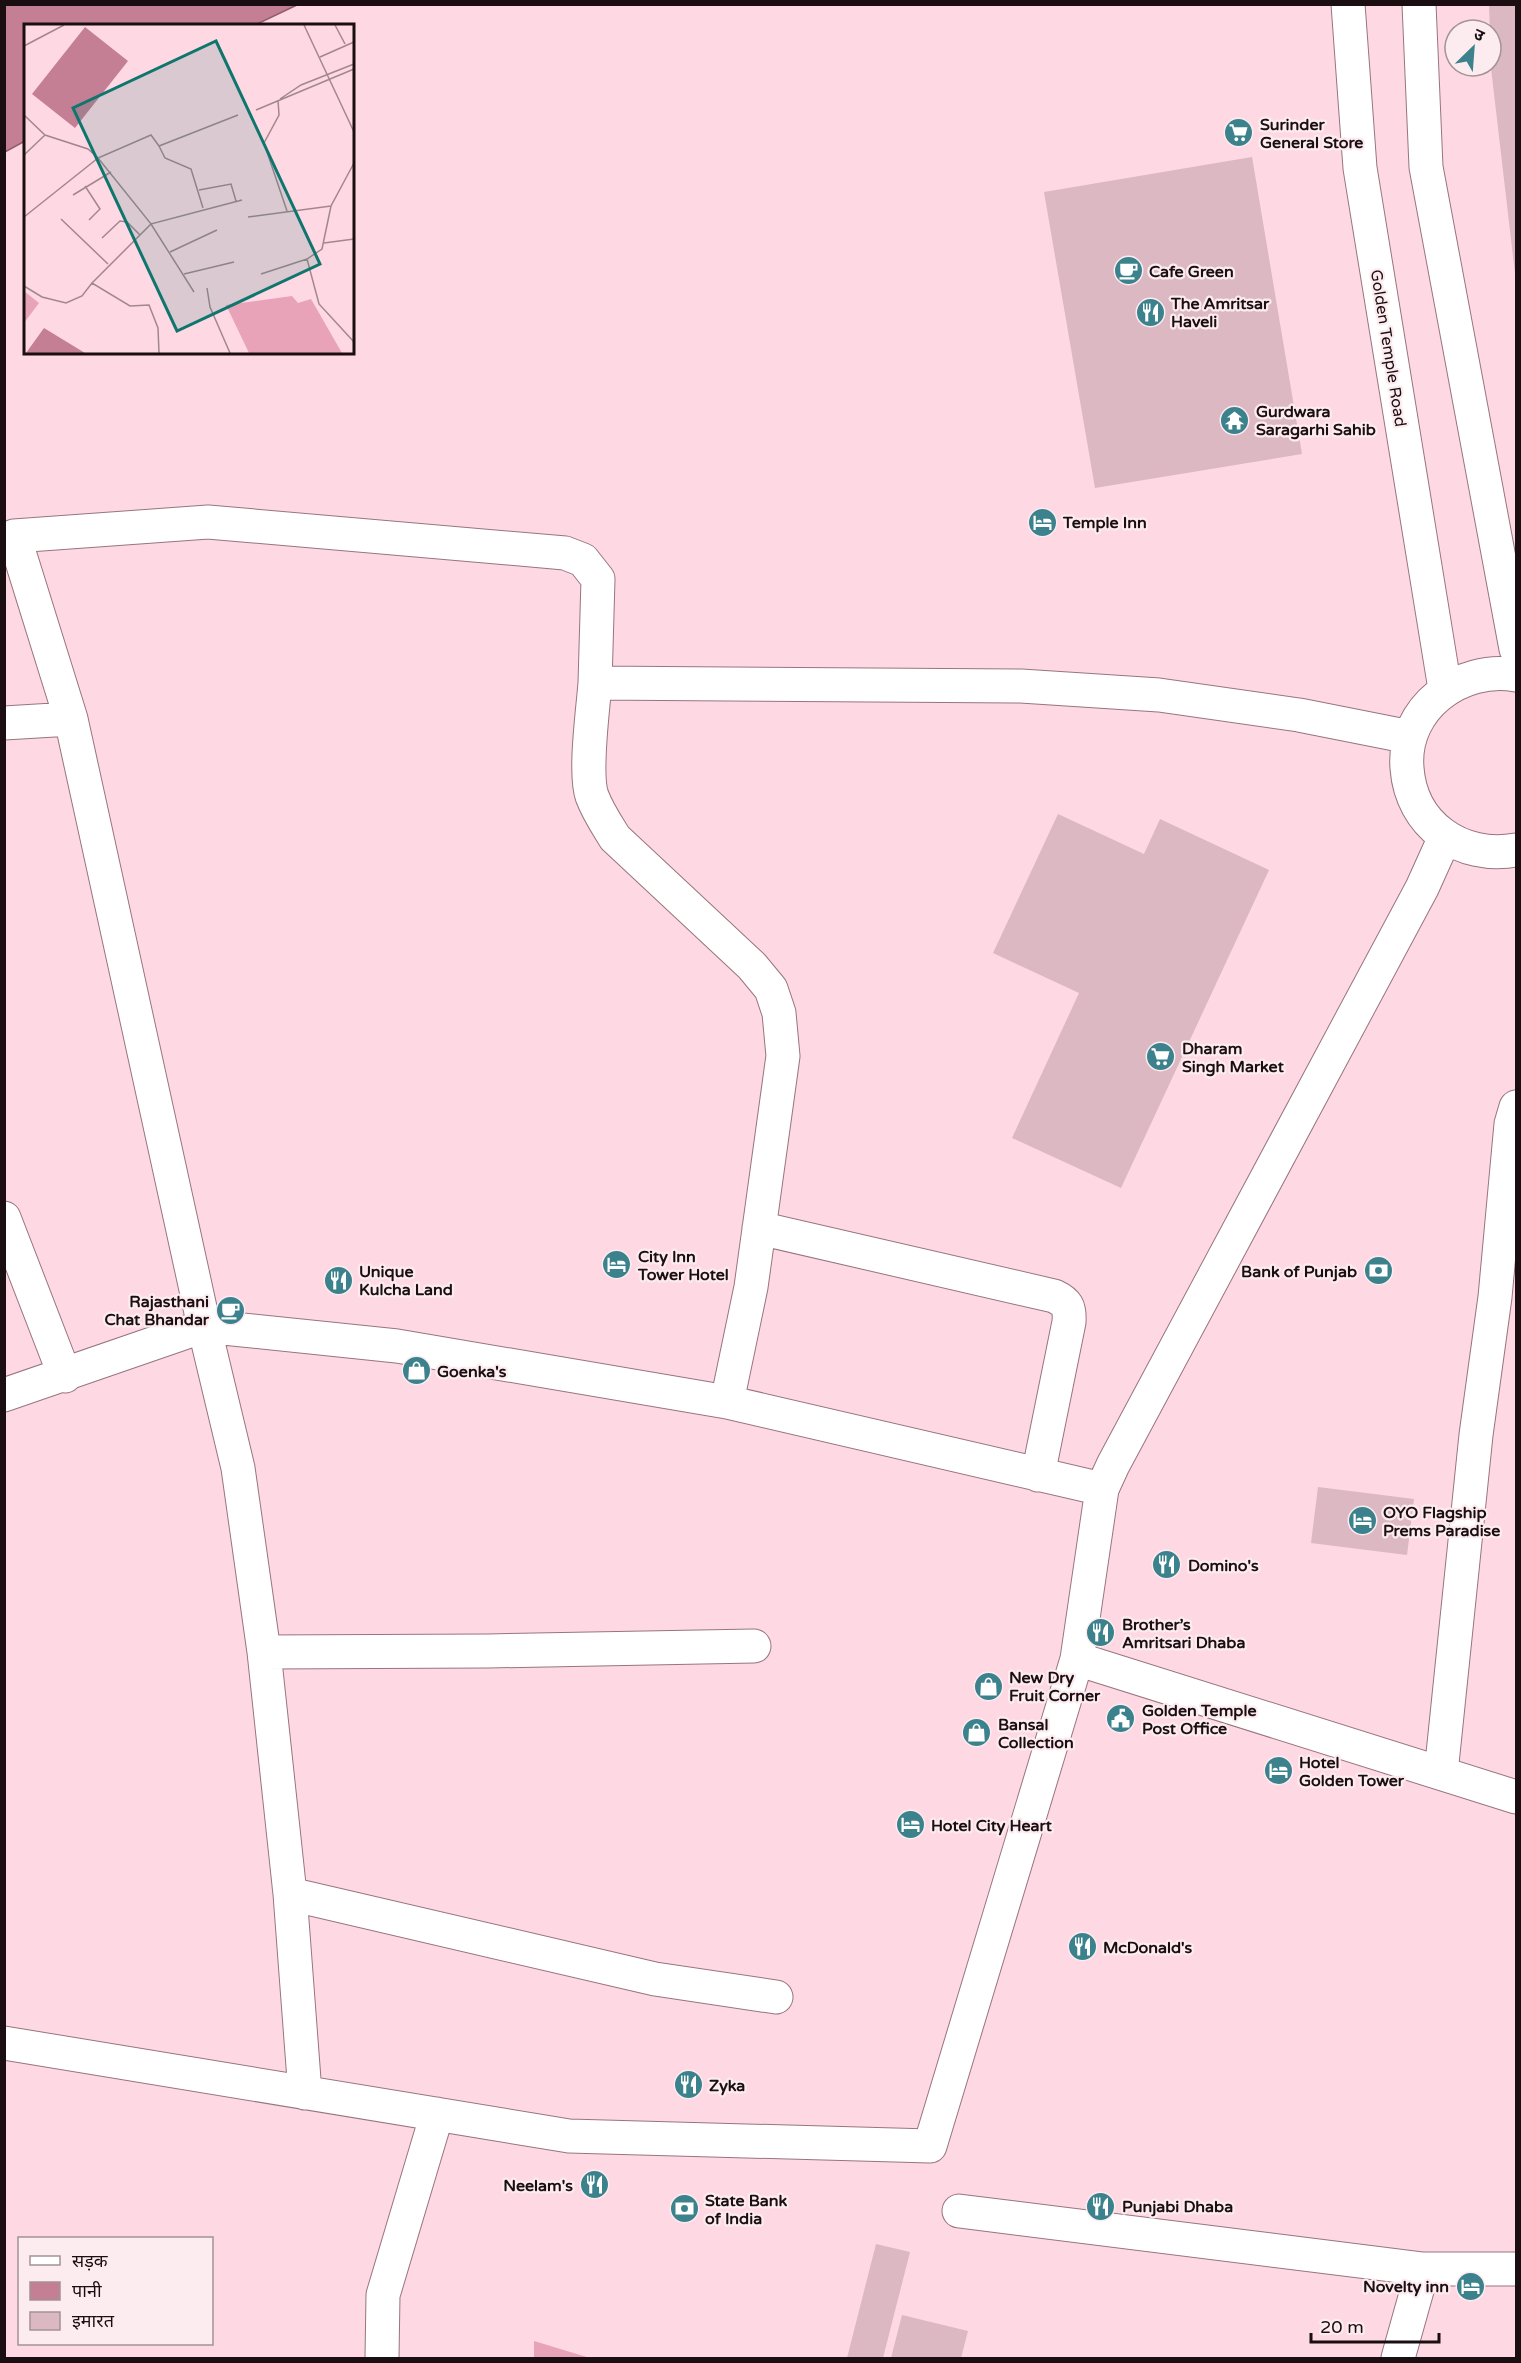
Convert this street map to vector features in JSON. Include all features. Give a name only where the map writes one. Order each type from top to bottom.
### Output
[{"type":"street","name":"Golden Temple Road","points":[[1348,4],[1360,168],[1445,689]]},
{"type":"street","points":[[1419,4],[1426,168],[1516,649]]},
{"type":"street","points":[[305,2093],[290,1894],[264,1652],[238,1468],[204,1326],[70,719],[8,529],[208,522],[565,553],[583,560],[593,570],[598,579],[591,794],[615,838],[752,966],[771,989],[779,1013],[783,1056],[751,1287],[727,1402]]},
{"type":"street","points":[[1516,675],[1482,674],[1462,680],[1445,689],[1424,711],[1410,737],[1407,766],[1412,794],[1425,818],[1445,837],[1470,849],[1499,854],[1516,850]]},
{"type":"street","points":[[595,683],[1021,686],[1159,695],[1299,715],[1410,737]]},
{"type":"street","points":[[4,723],[70,719]]},
{"type":"street","points":[[4,2043],[569,2136],[930,2146],[1077,1659],[1102,1489],[1422,888],[1445,837]]},
{"type":"street","points":[[1441,1773],[1476,1435],[1495,1297],[1511,1124],[1516,1107]]},
{"type":"street","points":[[4,1218],[65,1376]]},
{"type":"street","points":[[759,1228],[1042,1293],[1065,1301],[1070,1309],[1070,1322],[1038,1475]]},
{"type":"street","points":[[4,1395],[65,1376],[204,1326],[397,1346],[727,1402],[1102,1489]]},
{"type":"street","points":[[264,1652],[754,1646]]},
{"type":"street","points":[[1077,1659],[1516,1797]]},
{"type":"street","points":[[290,1894],[655,1978],[776,1997]]},
{"type":"street","points":[[382,2358],[383,2295],[437,2114]]},
{"type":"street","points":[[959,2211],[1423,2269],[1516,2270]]},
{"type":"street","points":[[1398,2358],[1423,2269]]},
{"type":"shaded area","points":[[534,2341],[590,2358],[534,2358]]},
{"type":"water","points":[[5,4],[297,4],[257,24],[24,24],[24,142],[5,152]]},
{"type":"building","points":[[1489,4],[1516,4],[1516,282],[1492,78],[1503,78],[1503,18],[1489,18]]},
{"type":"building","points":[[1252,157],[1302,454],[1095,488],[1044,192]]},
{"type":"building","points":[[1058,814],[1144,854],[1160,819],[1269,870],[1121,1188],[1012,1138],[1079,993],[993,953]]},
{"type":"building","name":"OYO Flagship Prems Paradise","points":[[1318,1487],[1414,1499],[1407,1555],[1311,1543]]},
{"type":"building","points":[[876,2244],[910,2252],[883,2358],[847,2358]]},
{"type":"building","points":[[902,2315],[968,2331],[961,2358],[891,2358]]},
{"type":"place","name":"Surinder General Store","points":[[1239,133]]},
{"type":"place","name":"Cafe Green","points":[[1128,271]]},
{"type":"place","name":"The Amritsar Haveli","points":[[1150,312]]},
{"type":"place","name":"Gurdwara Saragarhi Sahib","points":[[1235,420]]},
{"type":"place","name":"Temple Inn","points":[[1042,522]]},
{"type":"place","name":"Dharam Singh Market","points":[[1161,1057]]},
{"type":"place","name":"City Inn Tower Hotel","points":[[617,1265]]},
{"type":"place","name":"Bank of Punjab","points":[[1378,1271]]},
{"type":"place","name":"Unique Kulcha Land","points":[[338,1280]]},
{"type":"place","name":"Rajasthani Chat Bhandar","points":[[230,1310]]},
{"type":"place","name":"Goenka's","points":[[416,1371]]},
{"type":"place","name":"OYO Flagship Prems Paradise","points":[[1362,1521]]},
{"type":"place","name":"Domino's","points":[[1167,1565]]},
{"type":"place","name":"Brother’s Amritsari Dhaba","points":[[1101,1633]]},
{"type":"place","name":"New Dry Fruit Corner","points":[[988,1686]]},
{"type":"place","name":"Golden Temple Post Office","points":[[1121,1719]]},
{"type":"place","name":"Bansal Collection","points":[[977,1733]]},
{"type":"place","name":"Hotel Golden Tower","points":[[1278,1771]]},
{"type":"place","name":"Hotel City Heart","points":[[910,1825]]},
{"type":"place","name":"McDonald's","points":[[1082,1947]]},
{"type":"place","name":"Zyka","points":[[688,2085]]},
{"type":"place","name":"Neelam's","points":[[594,2185]]},
{"type":"place","name":"Punjabi Dhaba","points":[[1101,2206]]},
{"type":"place","name":"State Bank of India","points":[[684,2209]]},
{"type":"place","name":"Novelty inn","points":[[1470,2286]]}]
